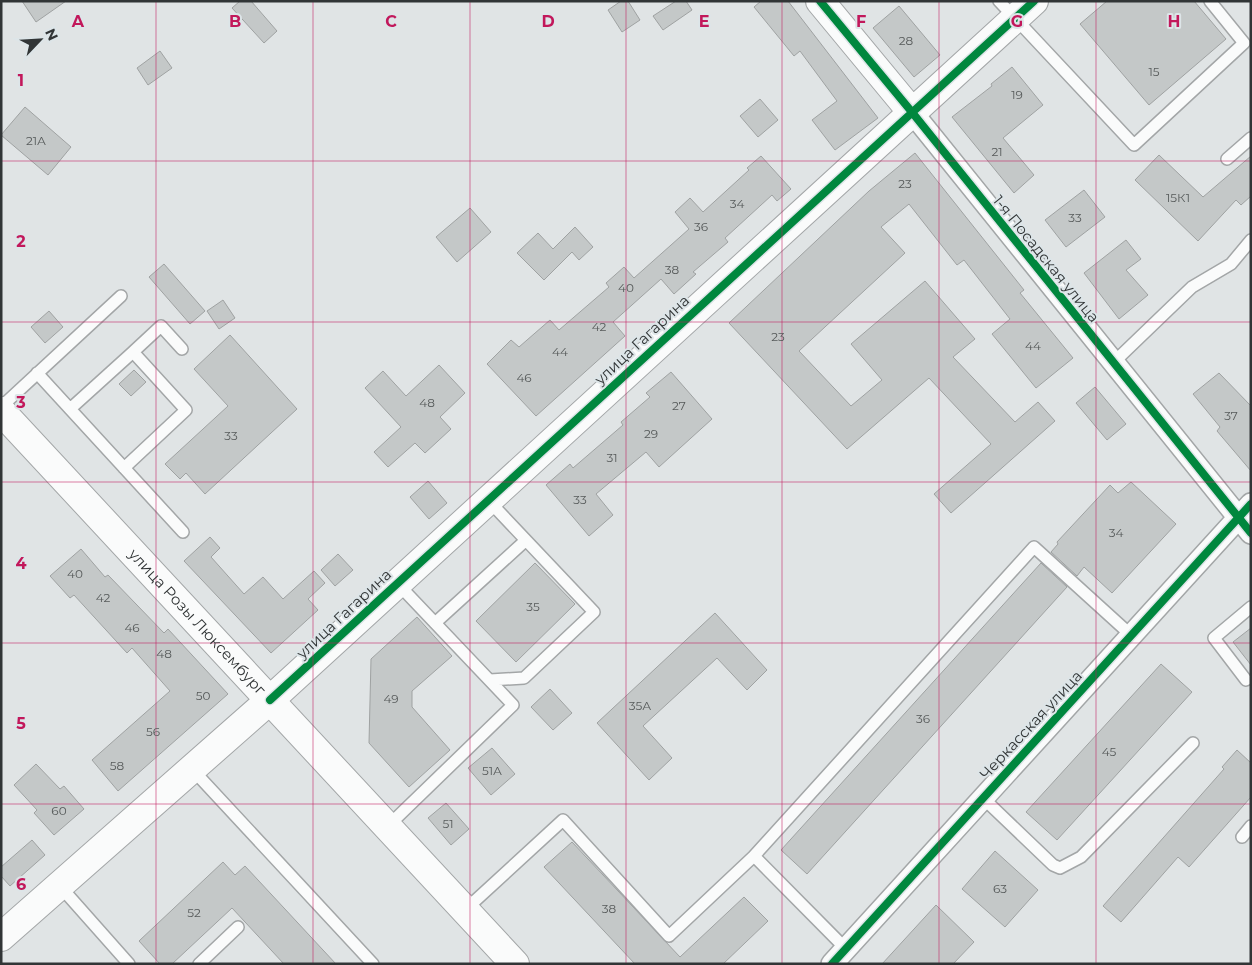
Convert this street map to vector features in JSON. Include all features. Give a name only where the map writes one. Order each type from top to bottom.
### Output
[{"type":"street","name":"1-я Посадская улица","points":[[820,1],[911,111],[1112,364],[1247,518]]},
{"type":"street","name":"улица Гагарина","points":[[1,938],[270,700],[911,111],[1007,10],[1034,1]]},
{"type":"street","name":"улица Розы Люксембург","points":[[1,411],[515,964]]},
{"type":"street","name":"Черкасская улица","points":[[838,956],[1132,636],[1247,518]]},
{"type":"lane","points":[[1007,10],[1134,145],[1244,43],[1210,1]]},
{"type":"lane","points":[[1227,159],[1251,138]]},
{"type":"lane","points":[[1112,364],[1192,287],[1224,269],[1238,257],[1250,242]]},
{"type":"lane","points":[[1,407],[121,296]]},
{"type":"lane","points":[[70,409],[161,326],[182,349]]},
{"type":"lane","points":[[124,468],[186,410],[133,352]]},
{"type":"lane","points":[[37,373],[183,532]]},
{"type":"lane","points":[[488,500],[594,612],[524,678],[490,680]]},
{"type":"lane","points":[[435,622],[525,541]]},
{"type":"lane","points":[[465,910],[563,820],[669,936],[754,856],[1034,547],[1132,636]]},
{"type":"lane","points":[[387,827],[513,704],[397,583]]},
{"type":"lane","points":[[1246,680],[1214,638],[1251,607]]},
{"type":"lane","points":[[983,798],[1053,865],[1060,868],[1081,857],[1193,743]]},
{"type":"lane","points":[[192,769],[373,964]]},
{"type":"lane","points":[[1242,837],[1251,826]]},
{"type":"lane","points":[[754,856],[838,956]]},
{"type":"lane","points":[[59,885],[129,964]]},
{"type":"lane","points":[[199,964],[238,927]]},
{"type":"building","points":[[22,1],[66,1],[36,22]]},
{"type":"building","points":[[240,1],[251,1],[277,31],[264,43],[232,8]]},
{"type":"building","points":[[621,1],[628,1],[640,20],[622,32],[608,10]]},
{"type":"building","points":[[676,1],[686,1],[692,10],[663,30],[653,16]]},
{"type":"building","points":[[761,1],[788,1],[878,118],[835,150],[812,120],[837,101],[800,51],[794,56],[754,7]]},
{"type":"building","points":[[1107,1],[1194,1],[1226,39],[1149,105],[1080,24]]},
{"type":"building","points":[[899,6],[940,55],[914,77],[873,28]]},
{"type":"building","points":[[160,51],[172,68],[148,85],[137,68]]},
{"type":"building","points":[[1012,67],[1043,105],[1003,138],[1034,175],[1014,193],[952,117],[992,86],[991,84]]},
{"type":"building","points":[[760,99],[778,120],[758,137],[740,116]]},
{"type":"building","points":[[25,107],[71,147],[48,175],[1,135]]},
{"type":"building","points":[[915,153],[1024,290],[1020,293],[1073,358],[1036,388],[992,334],[1010,319],[964,260],[957,265],[909,204],[881,227],[905,253],[799,351],[851,406],[882,380],[851,344],[925,281],[975,339],[953,357],[1015,422],[1038,402],[1055,421],[951,513],[934,494],[991,444],[929,378],[847,449],[729,323],[869,191]]},
{"type":"building","points":[[1159,155],[1203,197],[1251,156],[1251,196],[1241,205],[1236,200],[1198,241],[1135,180]]},
{"type":"building","points":[[761,156],[791,189],[777,201],[772,195],[725,238],[728,242],[693,272],[696,274],[674,294],[661,279],[613,322],[625,336],[536,416],[487,364],[511,340],[519,347],[550,320],[559,330],[609,287],[606,283],[624,267],[634,278],[689,229],[675,212],[690,198],[703,212],[749,170],[747,168]]},
{"type":"building","points":[[1084,190],[1105,217],[1066,247],[1045,220]]},
{"type":"building","points":[[470,208],[491,232],[457,262],[436,237]]},
{"type":"building","points":[[575,227],[593,247],[579,260],[572,252],[544,280],[517,253],[538,233],[553,249]]},
{"type":"building","points":[[1126,240],[1141,259],[1126,270],[1148,295],[1119,319],[1084,273]]},
{"type":"building","points":[[164,264],[205,311],[190,324],[149,277]]},
{"type":"building","points":[[223,300],[235,318],[219,329],[207,311]]},
{"type":"building","points":[[49,311],[63,327],[45,343],[31,327]]},
{"type":"building","points":[[230,335],[297,409],[205,494],[186,473],[180,479],[165,464],[228,406],[194,369]]},
{"type":"building","points":[[439,365],[465,393],[440,417],[451,429],[425,453],[415,443],[388,467],[374,452],[401,427],[365,388],[383,371],[406,396]]},
{"type":"building","points":[[134,370],[146,382],[131,396],[119,384]]},
{"type":"building","points":[[671,372],[712,419],[659,467],[646,452],[596,494],[613,515],[589,536],[546,485],[570,464],[573,468],[623,425],[621,422],[650,397],[646,393]]},
{"type":"building","points":[[1219,373],[1251,406],[1251,471],[1217,431],[1220,427],[1193,394]]},
{"type":"building","points":[[1095,387],[1126,424],[1107,440],[1076,403]]},
{"type":"building","points":[[428,481],[447,503],[429,519],[410,497]]},
{"type":"building","points":[[1131,482],[1176,524],[1112,593],[1084,567],[1077,576],[1051,552],[1058,544],[1057,542],[1110,485],[1118,493]]},
{"type":"building","points":[[210,537],[220,548],[211,557],[244,594],[263,577],[283,599],[314,571],[325,583],[308,599],[318,610],[271,653],[184,561]]},
{"type":"building","points":[[81,549],[105,577],[108,575],[164,633],[168,629],[228,694],[118,791],[92,760],[170,691],[132,648],[127,653],[74,595],[70,598],[50,576]]},
{"type":"building","points":[[338,554],[353,570],[335,586],[321,570]]},
{"type":"building","points":[[535,563],[575,604],[516,662],[476,621]]},
{"type":"building","points":[[1041,563],[1067,587],[807,874],[781,850]]},
{"type":"building","points":[[715,613],[767,670],[747,690],[717,658],[643,726],[672,758],[649,780],[597,723]]},
{"type":"building","points":[[417,617],[452,656],[412,691],[412,707],[450,750],[409,787],[369,743],[371,659]]},
{"type":"building","points":[[1251,628],[1251,665],[1233,642]]},
{"type":"building","points":[[1161,664],[1192,692],[1057,840],[1026,812]]},
{"type":"building","points":[[550,689],[572,713],[553,730],[531,707]]},
{"type":"building","points":[[492,748],[515,774],[491,795],[468,768]]},
{"type":"building","points":[[1237,750],[1251,763],[1251,797],[1189,867],[1178,857],[1121,922],[1103,906],[1224,769],[1222,767]]},
{"type":"building","points":[[36,764],[60,789],[64,786],[84,809],[54,835],[34,813],[37,810],[14,785]]},
{"type":"building","points":[[446,803],[469,829],[451,845],[428,818]]},
{"type":"building","points":[[32,840],[45,855],[10,886],[1,876],[1,867]]},
{"type":"building","points":[[572,842],[680,957],[744,897],[768,921],[723,964],[635,964],[544,867]]},
{"type":"building","points":[[995,851],[1038,890],[1005,927],[962,889]]},
{"type":"building","points":[[223,862],[235,875],[245,866],[336,964],[284,964],[232,908],[172,964],[160,964],[139,941]]},
{"type":"building","points":[[936,905],[974,942],[953,964],[882,964]]},
{"type":"cycle path","points":[[820,1],[1251,533]]},
{"type":"cycle path","points":[[270,700],[1034,1]]},
{"type":"cycle path","points":[[832,964],[1251,504]]}]
